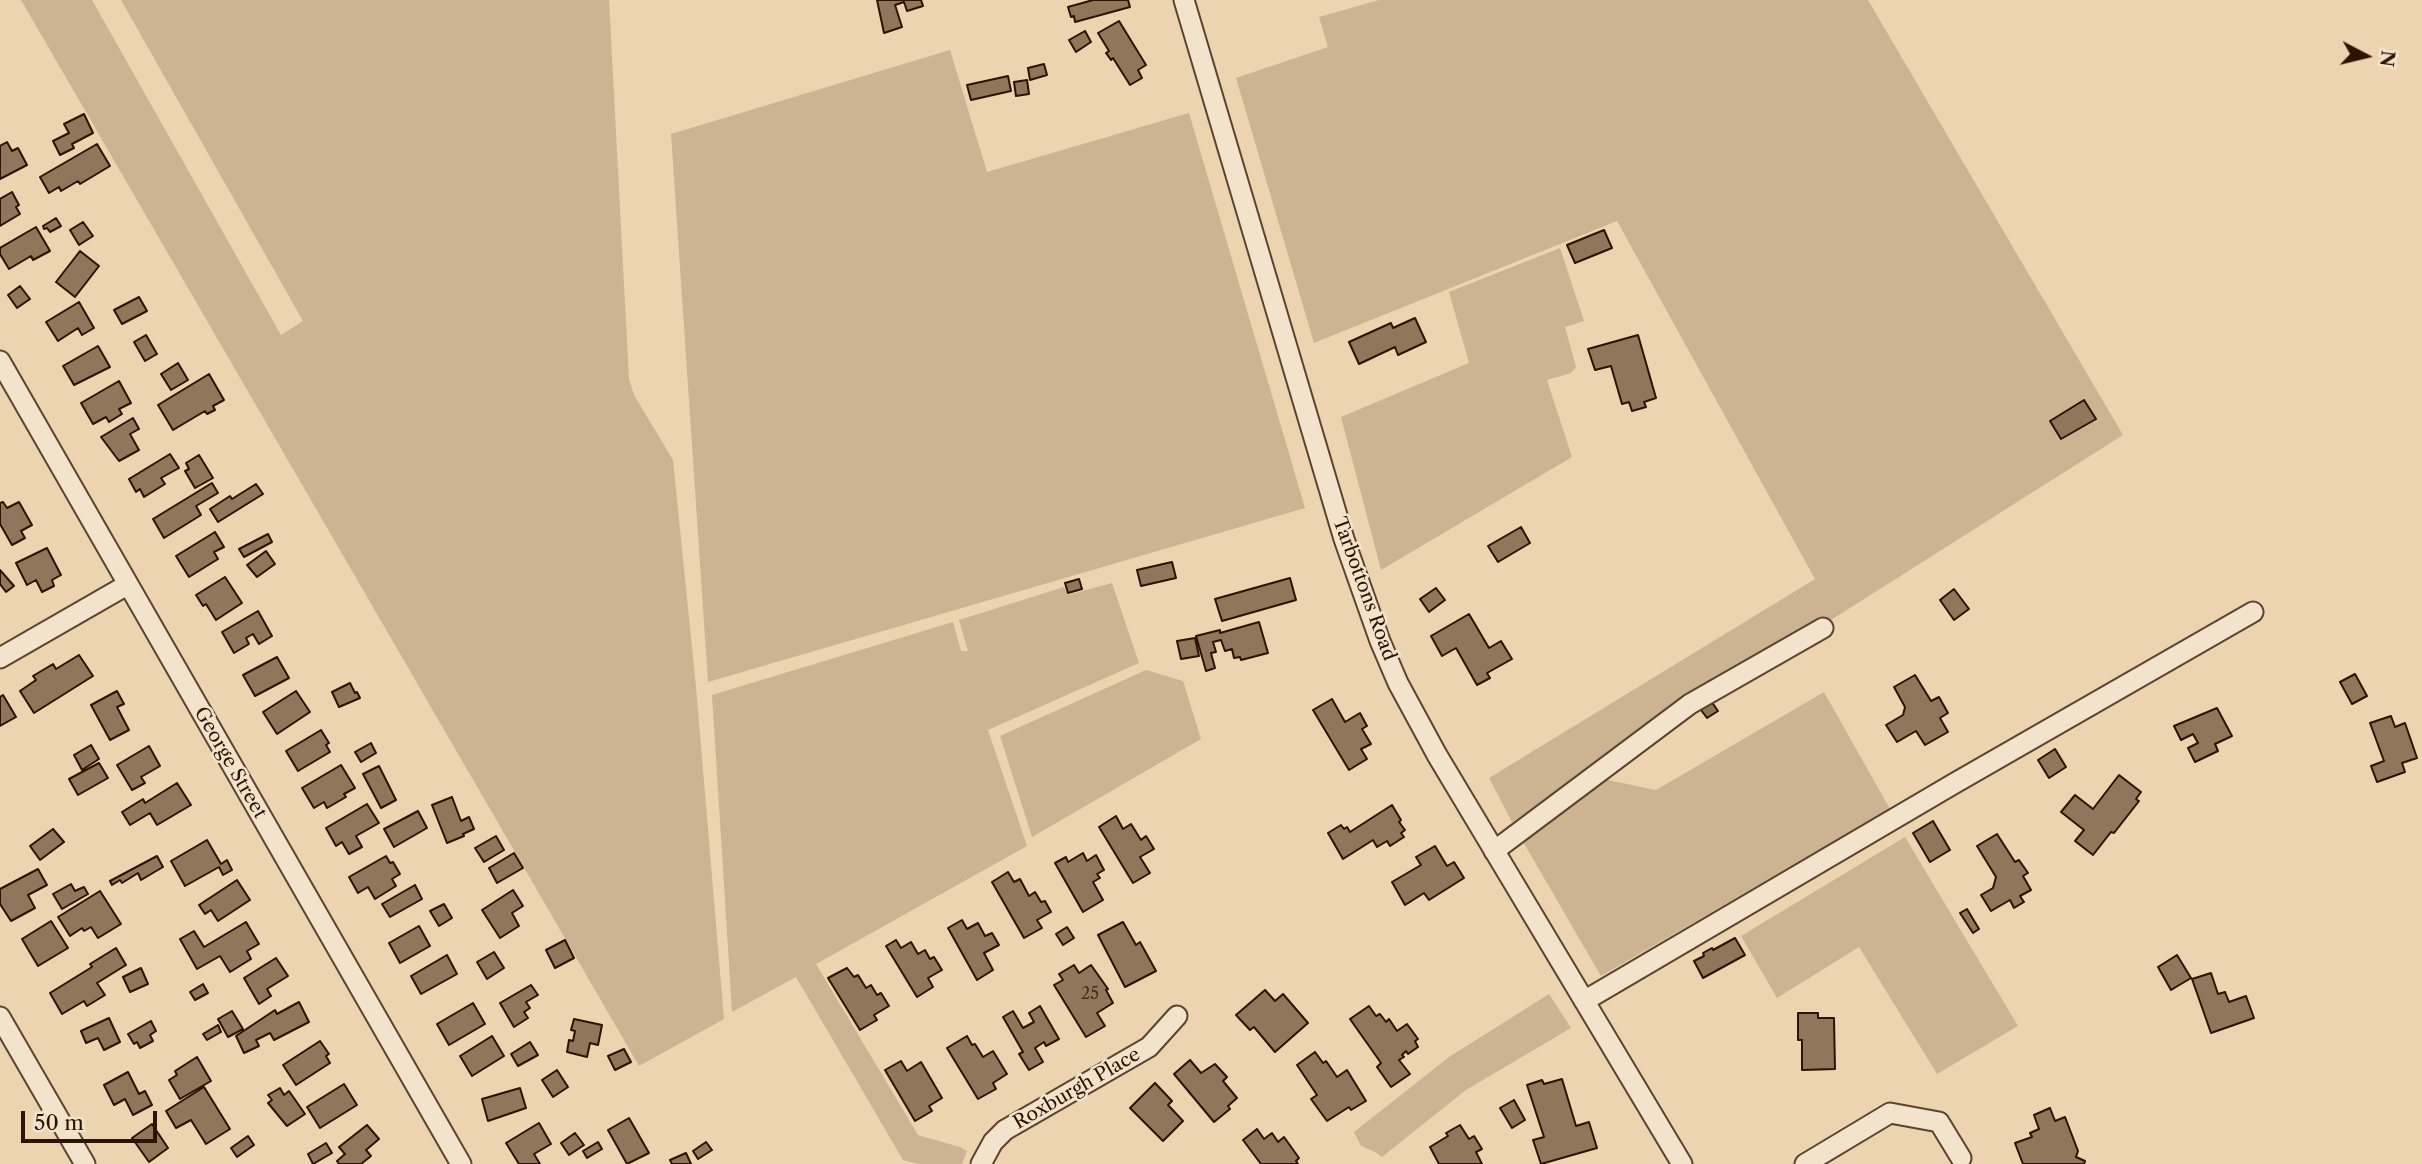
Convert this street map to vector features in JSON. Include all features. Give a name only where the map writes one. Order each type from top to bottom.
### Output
[{"type":"street","name":"Tarbottons Road","points":[[1184,0],[1369,616],[1409,704],[1682,1164]]},
{"type":"street","name":"George Street","points":[[0,361],[461,1164]]},
{"type":"street","points":[[0,658],[127,585]]},
{"type":"street","points":[[1584,1002],[1955,783],[2253,612]]},
{"type":"street","points":[[1494,851],[1690,704],[1823,628]]},
{"type":"street","name":"Roxburgh Place","points":[[981,1164],[993,1142],[1004,1130],[1149,1046],[1177,1016]]},
{"type":"street","points":[[0,1017],[85,1164]]},
{"type":"street","points":[[1805,1164],[1889,1113],[1939,1122],[1961,1158]]},
{"type":"shaded area","points":[[21,0],[92,0],[281,335],[303,321],[121,0],[609,0],[629,379],[634,395],[673,460],[696,687],[724,1019],[639,1066]]},
{"type":"shaded area","points":[[1379,0],[1868,0],[2123,435],[1512,822],[1489,778],[1815,579],[1617,221],[1314,343],[1236,78],[1328,47],[1319,17]]},
{"type":"shaded area","points":[[950,50],[987,172],[1189,113],[1305,508],[708,682],[671,134]]},
{"type":"shaded area","points":[[1560,248],[1584,321],[1565,327],[1576,367],[1571,373],[1547,380],[1572,457],[1381,570],[1341,417],[1469,363],[1449,292]]},
{"type":"shaded area","points":[[1112,583],[1139,663],[988,730],[1027,846],[816,964],[918,1135],[967,1151],[962,1164],[918,1164],[903,1160],[796,977],[732,1012],[712,695],[953,622],[961,651],[968,651],[959,620],[1064,587],[1068,595]]},
{"type":"shaded area","points":[[1146,670],[1183,681],[1201,739],[1032,837],[1000,736]]},
{"type":"shaded area","points":[[1824,692],[1890,809],[1601,976],[1522,840],[1603,779],[1656,790]]},
{"type":"shaded area","points":[[1905,837],[2018,1026],[1937,1074],[1859,947],[1777,998],[1741,936]]},
{"type":"shaded area","points":[[1549,994],[1571,1028],[1466,1090],[1382,1157],[1361,1146],[1354,1132],[1449,1057]]},
{"type":"building","points":[[877,0],[921,0],[923,6],[907,11],[904,2],[895,5],[902,27],[884,33]]},
{"type":"building","points":[[1093,0],[1128,0],[1130,7],[1075,22],[1068,7]]},
{"type":"building","points":[[1119,21],[1146,65],[1138,70],[1142,78],[1130,85],[1113,58],[1111,60],[1106,53],[1109,51],[1098,33]]},
{"type":"building","points":[[1085,31],[1091,42],[1076,52],[1069,40]]},
{"type":"building","points":[[1044,64],[1047,75],[1030,80],[1028,68]]},
{"type":"building","points":[[1008,76],[1011,91],[971,100],[967,85]]},
{"type":"building","points":[[1027,80],[1029,94],[1016,96],[1014,82]]},
{"type":"building","points":[[84,114],[93,133],[72,144],[74,148],[60,155],[53,141],[69,133],[64,124]]},
{"type":"building","points":[[7,142],[12,151],[18,148],[27,165],[0,179],[0,146]]},
{"type":"building","points":[[97,144],[110,166],[80,184],[78,181],[61,191],[59,187],[49,193],[40,177]]},
{"type":"building","points":[[12,192],[19,205],[16,207],[20,214],[0,226],[0,199]]},
{"type":"building","points":[[56,218],[61,226],[50,232],[47,228],[44,229],[43,226]]},
{"type":"building","points":[[83,222],[93,236],[79,245],[70,230]]},
{"type":"building","points":[[36,227],[50,251],[33,260],[31,256],[9,269],[0,254],[0,248]]},
{"type":"building","points":[[1604,230],[1612,248],[1575,263],[1567,245]]},
{"type":"building","points":[[80,251],[99,266],[75,297],[56,282]]},
{"type":"building","points":[[20,286],[30,299],[17,308],[8,295]]},
{"type":"building","points":[[139,297],[147,311],[122,324],[114,310]]},
{"type":"building","points":[[79,302],[94,328],[82,335],[78,328],[58,341],[46,322]]},
{"type":"building","points":[[1415,318],[1426,342],[1398,355],[1395,347],[1359,364],[1349,342],[1391,323],[1393,328]]},
{"type":"building","points":[[146,335],[157,354],[145,361],[134,342]]},
{"type":"building","points":[[1638,335],[1656,398],[1644,402],[1646,407],[1632,411],[1629,402],[1622,404],[1611,366],[1595,370],[1588,349]]},
{"type":"building","points":[[98,346],[110,367],[74,385],[63,366]]},
{"type":"building","points":[[178,363],[188,380],[171,390],[161,374]]},
{"type":"building","points":[[209,374],[224,400],[213,406],[215,410],[207,414],[205,411],[173,430],[158,405]]},
{"type":"building","points":[[119,381],[131,403],[119,409],[122,414],[109,422],[106,417],[93,424],[81,403]]},
{"type":"building","points":[[2084,400],[2096,419],[2061,439],[2050,421]]},
{"type":"building","points":[[133,418],[139,429],[130,434],[139,450],[119,461],[101,437]]},
{"type":"building","points":[[170,454],[179,468],[161,478],[165,484],[144,497],[140,489],[136,492],[129,479]]},
{"type":"building","points":[[199,455],[213,478],[195,488],[185,471],[189,469],[186,463]]},
{"type":"building","points":[[212,483],[218,493],[196,506],[201,515],[164,538],[153,519]]},
{"type":"building","points":[[256,484],[263,494],[218,522],[210,509]]},
{"type":"building","points":[[3,502],[7,508],[19,502],[32,525],[21,531],[25,538],[12,545],[0,524],[0,503]]},
{"type":"building","points":[[1521,527],[1530,543],[1498,562],[1488,546]]},
{"type":"building","points":[[215,532],[224,547],[214,552],[218,559],[189,577],[176,556]]},
{"type":"building","points":[[268,534],[272,542],[244,557],[239,549]]},
{"type":"building","points":[[47,548],[61,575],[52,580],[54,586],[42,592],[36,580],[27,585],[16,563]]},
{"type":"building","points":[[266,551],[275,564],[257,577],[247,565]]},
{"type":"building","points":[[1172,562],[1176,578],[1141,586],[1137,570]]},
{"type":"building","points":[[0,570],[14,586],[6,592],[0,584]]},
{"type":"building","points":[[225,577],[242,603],[216,620],[206,604],[203,606],[196,595]]},
{"type":"building","points":[[1290,578],[1296,600],[1222,621],[1215,599]]},
{"type":"building","points":[[1079,579],[1082,589],[1068,593],[1065,583]]},
{"type":"building","points":[[1436,588],[1445,600],[1429,612],[1420,599]]},
{"type":"building","points":[[1954,589],[1969,609],[1954,620],[1940,600]]},
{"type":"building","points":[[258,611],[272,636],[259,644],[253,634],[246,638],[249,644],[234,653],[222,632]]},
{"type":"building","points":[[1469,614],[1489,648],[1501,641],[1512,659],[1487,673],[1490,678],[1477,685],[1456,648],[1442,656],[1431,636]]},
{"type":"building","points":[[1259,622],[1268,653],[1241,660],[1240,657],[1234,658],[1232,649],[1225,651],[1221,640],[1213,642],[1216,652],[1211,653],[1215,668],[1206,671],[1196,636],[1220,630],[1220,633]]},
{"type":"building","points":[[1195,638],[1199,656],[1181,659],[1177,641]]},
{"type":"building","points":[[79,655],[93,676],[34,713],[20,691],[36,680],[33,676],[53,664],[56,669]]},
{"type":"building","points":[[277,657],[289,678],[255,696],[243,675]]},
{"type":"building","points":[[2355,674],[2367,696],[2352,704],[2340,682]]},
{"type":"building","points":[[1915,675],[1931,701],[1939,697],[1948,713],[1940,718],[1948,732],[1925,745],[1916,731],[1897,742],[1886,725],[1903,715],[1905,707],[1894,687]]},
{"type":"building","points":[[350,683],[360,698],[339,707],[332,692]]},
{"type":"building","points":[[117,691],[124,704],[117,707],[129,730],[110,740],[91,705]]},
{"type":"building","points":[[296,691],[310,712],[277,734],[263,712]]},
{"type":"building","points":[[3,695],[16,717],[0,726],[0,697]]},
{"type":"building","points":[[1709,698],[1718,711],[1707,718],[1698,706]]},
{"type":"building","points":[[1332,699],[1345,722],[1360,713],[1367,726],[1362,729],[1371,744],[1361,749],[1367,759],[1349,770],[1313,710]]},
{"type":"building","points":[[2217,708],[2232,736],[2215,744],[2218,751],[2195,762],[2188,748],[2198,743],[2193,734],[2181,740],[2174,726]]},
{"type":"building","points":[[2391,716],[2395,727],[2405,723],[2417,758],[2402,763],[2405,772],[2377,782],[2371,766],[2384,761],[2370,723]]},
{"type":"building","points":[[321,730],[329,743],[326,745],[330,752],[298,771],[286,751]]},
{"type":"building","points":[[371,743],[376,753],[361,762],[355,752]]},
{"type":"building","points":[[91,745],[99,759],[82,770],[74,755]]},
{"type":"building","points":[[149,746],[160,766],[141,777],[145,783],[132,790],[117,765]]},
{"type":"building","points":[[2055,749],[2066,767],[2049,778],[2038,760]]},
{"type":"building","points":[[99,763],[108,778],[78,795],[69,779]]},
{"type":"building","points":[[341,765],[355,788],[327,808],[324,802],[314,808],[302,788]]},
{"type":"building","points":[[379,766],[396,800],[381,808],[363,774]]},
{"type":"building","points":[[2119,775],[2141,792],[2136,799],[2139,801],[2093,855],[2075,841],[2084,830],[2061,812],[2075,795],[2093,809]]},
{"type":"building","points":[[177,783],[191,805],[157,825],[150,813],[130,825],[122,812],[143,799],[145,803]]},
{"type":"building","points":[[452,797],[461,821],[469,817],[474,829],[447,843],[432,805]]},
{"type":"building","points":[[367,804],[379,823],[356,836],[362,847],[349,854],[342,842],[336,846],[326,828]]},
{"type":"building","points":[[1392,805],[1405,830],[1401,833],[1404,837],[1390,846],[1387,841],[1377,847],[1373,840],[1343,859],[1328,833],[1341,825],[1344,829],[1347,827],[1350,832]]},
{"type":"building","points":[[418,811],[427,828],[394,847],[384,829]]},
{"type":"building","points":[[1116,816],[1123,829],[1131,824],[1141,840],[1146,836],[1154,849],[1140,857],[1150,873],[1133,883],[1099,827]]},
{"type":"building","points":[[1933,821],[1950,850],[1930,862],[1913,833]]},
{"type":"building","points":[[53,829],[64,842],[40,860],[30,846]]},
{"type":"building","points":[[1997,834],[2015,862],[2019,860],[2028,873],[2023,876],[2031,890],[2020,896],[2024,902],[2014,908],[2010,900],[1991,911],[1981,895],[1993,888],[1996,877],[1977,846]]},
{"type":"building","points":[[496,836],[504,850],[484,862],[475,848]]},
{"type":"building","points":[[207,840],[221,864],[227,860],[232,870],[223,875],[219,867],[185,886],[171,861]]},
{"type":"building","points":[[1435,846],[1447,866],[1454,862],[1464,878],[1429,900],[1424,893],[1405,905],[1392,882],[1421,865],[1416,857]]},
{"type":"building","points":[[514,853],[523,868],[497,883],[489,868]]},
{"type":"building","points":[[1083,853],[1087,861],[1096,855],[1104,870],[1097,874],[1100,878],[1093,882],[1103,900],[1083,912],[1055,863],[1066,857],[1068,862]]},
{"type":"building","points":[[157,856],[163,867],[141,880],[138,873],[122,883],[120,880],[112,885],[110,881]]},
{"type":"building","points":[[386,856],[400,874],[392,879],[396,886],[375,899],[368,887],[358,893],[349,877]]},
{"type":"building","points":[[38,869],[47,885],[28,895],[35,908],[11,921],[0,904],[0,889]]},
{"type":"building","points":[[1008,872],[1014,882],[1020,879],[1029,896],[1035,892],[1041,902],[1045,901],[1051,912],[1037,920],[1042,928],[1024,938],[992,882]]},
{"type":"building","points":[[237,880],[250,900],[218,921],[211,910],[205,914],[199,905]]},
{"type":"building","points":[[71,884],[75,891],[84,887],[88,894],[62,909],[53,894]]},
{"type":"building","points":[[415,885],[422,899],[390,917],[382,904]]},
{"type":"building","points":[[513,890],[523,906],[512,913],[519,926],[500,938],[482,910]]},
{"type":"building","points":[[100,891],[121,924],[98,938],[91,927],[84,931],[82,928],[70,936],[58,917]]},
{"type":"building","points":[[444,904],[452,918],[439,926],[430,911]]},
{"type":"building","points":[[1967,909],[1979,929],[1973,933],[1960,913]]},
{"type":"building","points":[[962,920],[967,929],[978,923],[985,936],[992,933],[999,945],[984,953],[993,970],[977,980],[948,928]]},
{"type":"building","points":[[51,921],[68,948],[38,966],[22,939]]},
{"type":"building","points":[[246,922],[259,944],[247,951],[251,959],[230,972],[220,956],[197,969],[180,939],[194,931],[204,947]]},
{"type":"building","points":[[1123,922],[1136,945],[1140,942],[1156,971],[1125,987],[1098,935]]},
{"type":"building","points":[[419,926],[430,946],[400,963],[389,943]]},
{"type":"building","points":[[1067,927],[1074,938],[1063,945],[1056,934]]},
{"type":"building","points":[[1735,938],[1745,955],[1703,978],[1694,961],[1704,956],[1703,953]]},
{"type":"building","points":[[565,940],[574,958],[555,968],[546,950]]},
{"type":"building","points":[[896,940],[901,948],[911,942],[918,954],[925,950],[930,959],[934,957],[942,970],[928,978],[933,987],[917,997],[886,946]]},
{"type":"building","points":[[116,948],[126,965],[97,983],[105,995],[87,1006],[84,1001],[62,1014],[50,993],[92,967],[90,964]]},
{"type":"building","points":[[494,952],[504,968],[487,979],[477,962]]},
{"type":"building","points":[[447,955],[457,974],[421,994],[411,976]]},
{"type":"building","points":[[2177,955],[2191,978],[2171,990],[2158,967]]},
{"type":"building","points":[[276,958],[288,976],[267,989],[271,996],[259,1004],[244,978]]},
{"type":"building","points":[[1074,965],[1079,973],[1091,965],[1108,989],[1106,990],[1113,1003],[1097,1013],[1105,1026],[1086,1037],[1054,985],[1063,980],[1059,974]]},
{"type":"building","points":[[141,968],[148,984],[130,992],[123,977]]},
{"type":"building","points":[[847,968],[854,977],[858,975],[866,988],[871,985],[877,995],[881,993],[889,1006],[874,1015],[877,1020],[860,1030],[828,978]]},
{"type":"building","points":[[2211,973],[2218,994],[2225,992],[2229,1002],[2246,996],[2254,1018],[2211,1033],[2192,979]]},
{"type":"building","points":[[203,984],[208,993],[195,1000],[190,992]]},
{"type":"building","points":[[531,985],[538,995],[526,1002],[530,1008],[524,1012],[528,1018],[514,1027],[500,1003]]},
{"type":"building","points":[[1265,990],[1275,1001],[1283,994],[1308,1023],[1275,1052],[1254,1027],[1250,1030],[1236,1015]]},
{"type":"building","points":[[299,1002],[309,1022],[274,1040],[270,1033],[256,1040],[259,1046],[244,1053],[236,1036],[275,1010],[277,1014]]},
{"type":"building","points":[[473,1003],[485,1024],[449,1045],[437,1024]]},
{"type":"building","points":[[1040,1006],[1059,1039],[1046,1046],[1044,1042],[1035,1048],[1043,1062],[1029,1070],[1019,1054],[1023,1052],[1003,1017],[1013,1011],[1023,1028],[1034,1022],[1029,1013]]},
{"type":"building","points":[[1369,1006],[1376,1016],[1380,1014],[1386,1022],[1389,1019],[1397,1031],[1407,1024],[1418,1039],[1415,1041],[1418,1047],[1408,1054],[1406,1051],[1402,1055],[1404,1057],[1399,1060],[1410,1074],[1391,1087],[1377,1067],[1381,1063],[1350,1019]]},
{"type":"building","points":[[232,1011],[243,1029],[228,1037],[218,1019]]},
{"type":"building","points":[[1798,1013],[1818,1013],[1818,1018],[1834,1018],[1835,1069],[1802,1070],[1802,1040],[1798,1040]]},
{"type":"building","points":[[109,1018],[120,1042],[104,1050],[98,1038],[86,1043],[81,1031]]},
{"type":"building","points":[[574,1019],[602,1025],[598,1045],[590,1043],[587,1057],[567,1052],[569,1040],[573,1041],[575,1031],[571,1030]]},
{"type":"building","points":[[151,1021],[156,1031],[150,1035],[153,1041],[140,1048],[128,1034]]},
{"type":"building","points":[[218,1025],[221,1032],[207,1040],[203,1034]]},
{"type":"building","points":[[492,1036],[504,1056],[472,1076],[460,1056]]},
{"type":"building","points":[[967,1036],[983,1057],[993,1051],[1007,1074],[993,1083],[996,1089],[978,1099],[947,1048]]},
{"type":"building","points":[[320,1041],[329,1054],[326,1056],[330,1063],[296,1085],[283,1065]]},
{"type":"building","points":[[530,1042],[538,1055],[518,1066],[511,1054]]},
{"type":"building","points":[[624,1049],[631,1062],[615,1070],[608,1056]]},
{"type":"building","points":[[1315,1052],[1323,1063],[1326,1061],[1337,1077],[1347,1070],[1366,1101],[1351,1110],[1349,1107],[1327,1121],[1311,1099],[1317,1095],[1297,1065]]},
{"type":"building","points":[[197,1057],[211,1081],[180,1099],[169,1080],[177,1075],[175,1071]]},
{"type":"building","points":[[1190,1060],[1201,1073],[1215,1064],[1227,1077],[1223,1081],[1237,1098],[1228,1106],[1230,1109],[1214,1122],[1174,1074]]},
{"type":"building","points":[[901,1061],[907,1071],[921,1062],[942,1098],[929,1106],[932,1111],[915,1121],[885,1070]]},
{"type":"building","points":[[557,1070],[568,1087],[553,1097],[542,1080]]},
{"type":"building","points":[[128,1072],[139,1094],[145,1091],[152,1105],[133,1115],[125,1099],[114,1105],[104,1085]]},
{"type":"building","points":[[1562,1079],[1576,1126],[1589,1122],[1597,1148],[1541,1164],[1533,1140],[1544,1137],[1527,1085],[1542,1080],[1544,1084]]},
{"type":"building","points":[[1155,1083],[1172,1101],[1168,1105],[1183,1121],[1163,1141],[1130,1108]]},
{"type":"building","points":[[344,1084],[357,1105],[320,1128],[307,1107]]},
{"type":"building","points":[[204,1087],[230,1129],[206,1144],[191,1120],[176,1128],[166,1111]]},
{"type":"building","points":[[280,1088],[284,1095],[289,1091],[305,1114],[287,1126],[268,1103],[272,1100],[268,1095]]},
{"type":"building","points":[[520,1088],[526,1108],[488,1121],[482,1099]]},
{"type":"building","points":[[1514,1100],[1525,1120],[1512,1128],[1500,1108]]},
{"type":"building","points":[[2050,1108],[2055,1121],[2065,1117],[2078,1151],[2076,1157],[2085,1161],[2084,1164],[2023,1164],[2015,1143],[2032,1137],[2030,1133],[2039,1129],[2034,1115]]},
{"type":"building","points":[[629,1118],[649,1153],[627,1164],[608,1130]]},
{"type":"building","points":[[539,1123],[551,1144],[534,1154],[540,1164],[519,1164],[506,1143]]},
{"type":"building","points":[[152,1124],[168,1148],[149,1162],[132,1138]]},
{"type":"building","points":[[367,1125],[379,1139],[366,1150],[371,1156],[361,1164],[339,1164],[337,1161],[345,1154],[339,1147]]},
{"type":"building","points":[[1460,1125],[1469,1139],[1474,1136],[1482,1149],[1476,1152],[1482,1164],[1439,1164],[1430,1147]]},
{"type":"building","points":[[1257,1129],[1264,1139],[1272,1133],[1278,1142],[1284,1137],[1299,1158],[1296,1161],[1298,1164],[1261,1164],[1243,1140]]},
{"type":"building","points":[[575,1133],[584,1145],[569,1155],[561,1143]]},
{"type":"building","points":[[248,1136],[254,1145],[237,1157],[231,1148]]},
{"type":"building","points":[[598,1142],[602,1149],[587,1158],[583,1151]]},
{"type":"building","points":[[706,1142],[712,1150],[698,1159],[693,1151]]},
{"type":"building","points":[[326,1143],[332,1153],[313,1164],[308,1154]]},
{"type":"building","points":[[686,1153],[691,1164],[672,1164],[670,1160]]}]
